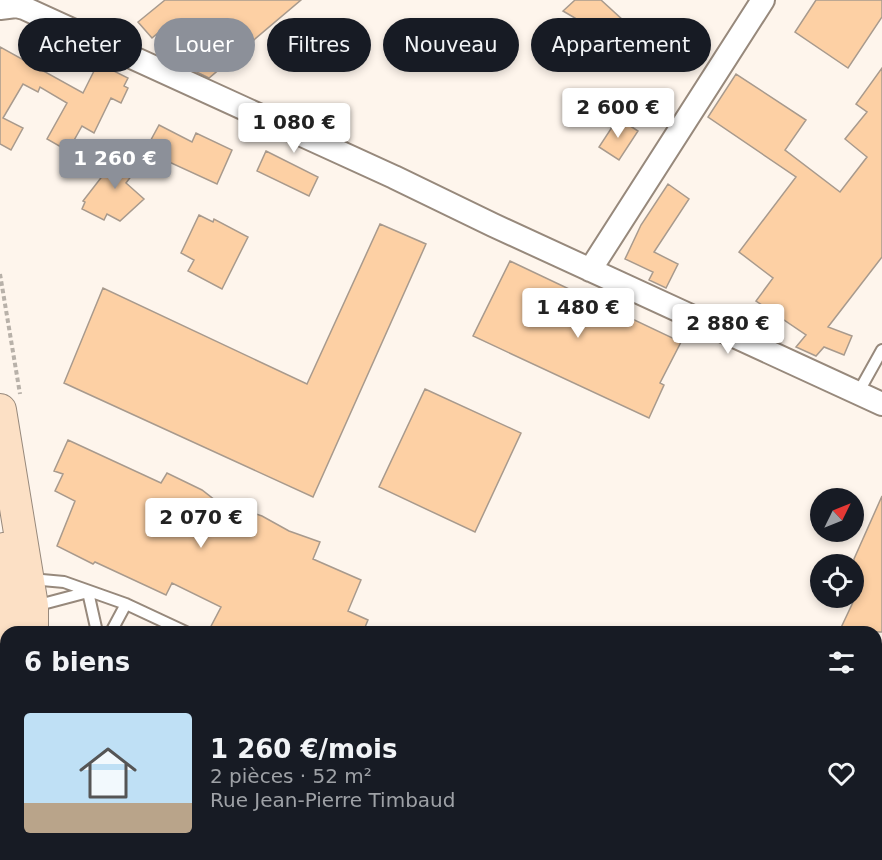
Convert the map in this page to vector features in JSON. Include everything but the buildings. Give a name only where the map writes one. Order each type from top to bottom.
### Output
[{"type":"main road","points":[[0,410],[15,604]]},
{"type":"main road","points":[[0,521],[15,604]]},
{"type":"street","points":[[590,270],[764,0]]},
{"type":"street","points":[[0,8],[16,6],[24,8],[882,404]]},
{"type":"lane","points":[[858,393],[882,350]]},
{"type":"lane","points":[[15,604],[64,582],[126,604],[173,626]]},
{"type":"lane","points":[[15,604],[88,592]]},
{"type":"lane","points":[[88,592],[96,626]]},
{"type":"lane","points":[[114,626],[126,604]]}]
